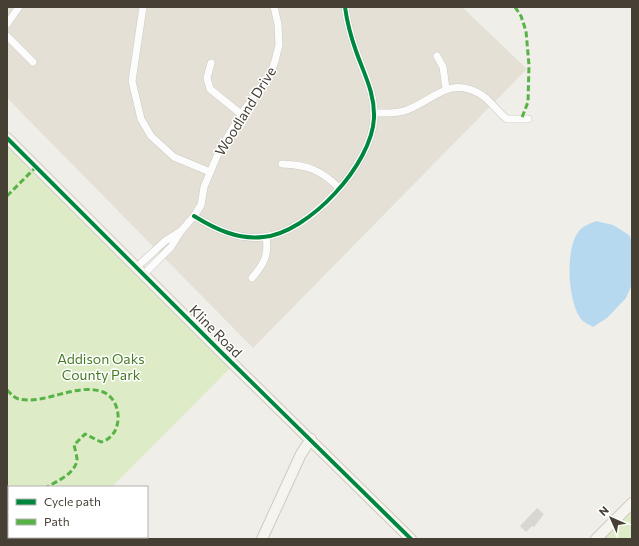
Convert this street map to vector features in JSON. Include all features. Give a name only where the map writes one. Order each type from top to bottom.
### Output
[{"type":"street","points":[[7,24],[19,7]]},
{"type":"street","points":[[143,7],[132,80],[141,119],[151,136],[174,157],[210,172]]},
{"type":"street","name":"Woodland Drive","points":[[140,271],[165,241],[181,231],[194,216],[201,205],[210,172],[220,149],[241,114],[269,78],[276,61],[279,45],[278,24],[274,7]]},
{"type":"street","points":[[194,216],[224,232],[247,237],[266,237],[278,234],[306,219],[339,188],[354,171],[366,151],[372,136],[374,113],[371,89],[351,36],[345,7]]},
{"type":"street","points":[[7,36],[33,62]]},
{"type":"street","points":[[437,56],[443,67],[446,89]]},
{"type":"street","points":[[211,63],[207,78],[210,90],[241,114]]},
{"type":"street","points":[[374,113],[391,114],[406,110],[446,89],[457,87],[482,95],[507,119],[528,119]]},
{"type":"street","name":"Kline Road","points":[[7,138],[411,539]]},
{"type":"street","points":[[282,164],[298,165],[321,172],[339,188]]},
{"type":"street","points":[[252,278],[264,264],[267,257],[268,248],[266,237]]},
{"type":"street","points":[[262,539],[301,454],[311,439]]},
{"type":"street","points":[[596,539],[632,503]]},
{"type":"shaded area","points":[[7,7],[462,7],[527,69],[253,348],[7,98]]},
{"type":"green space","name":"Addison Oaks County Park","points":[[7,137],[232,366],[113,486],[8,486],[8,538],[61,538],[7,539]]},
{"type":"green space","points":[[632,506],[632,539],[604,539],[602,537]]},
{"type":"water","points":[[596,221],[613,225],[629,235],[632,242],[632,284],[626,298],[607,318],[593,327],[582,320],[576,310],[570,286],[570,258],[576,235],[583,227]]},
{"type":"building","points":[[537,508],[544,514],[534,527],[532,526],[526,532],[520,526]]},
{"type":"marked path","points":[[515,7],[521,16],[526,31],[529,65],[528,102],[521,120]]},
{"type":"marked path","points":[[7,196],[36,167]]},
{"type":"marked path","points":[[7,390],[17,398],[29,400],[72,391],[93,390],[103,392],[110,396],[114,402],[118,418],[114,433],[109,438],[101,442],[85,434],[74,445],[77,460],[76,465],[69,473],[49,486]]},
{"type":"cycle path","points":[[194,216],[218,229],[245,237],[263,237],[281,233],[318,210],[350,175],[371,136],[374,109],[371,92],[351,35],[345,7]]},
{"type":"cycle path","points":[[7,138],[411,539]]}]
